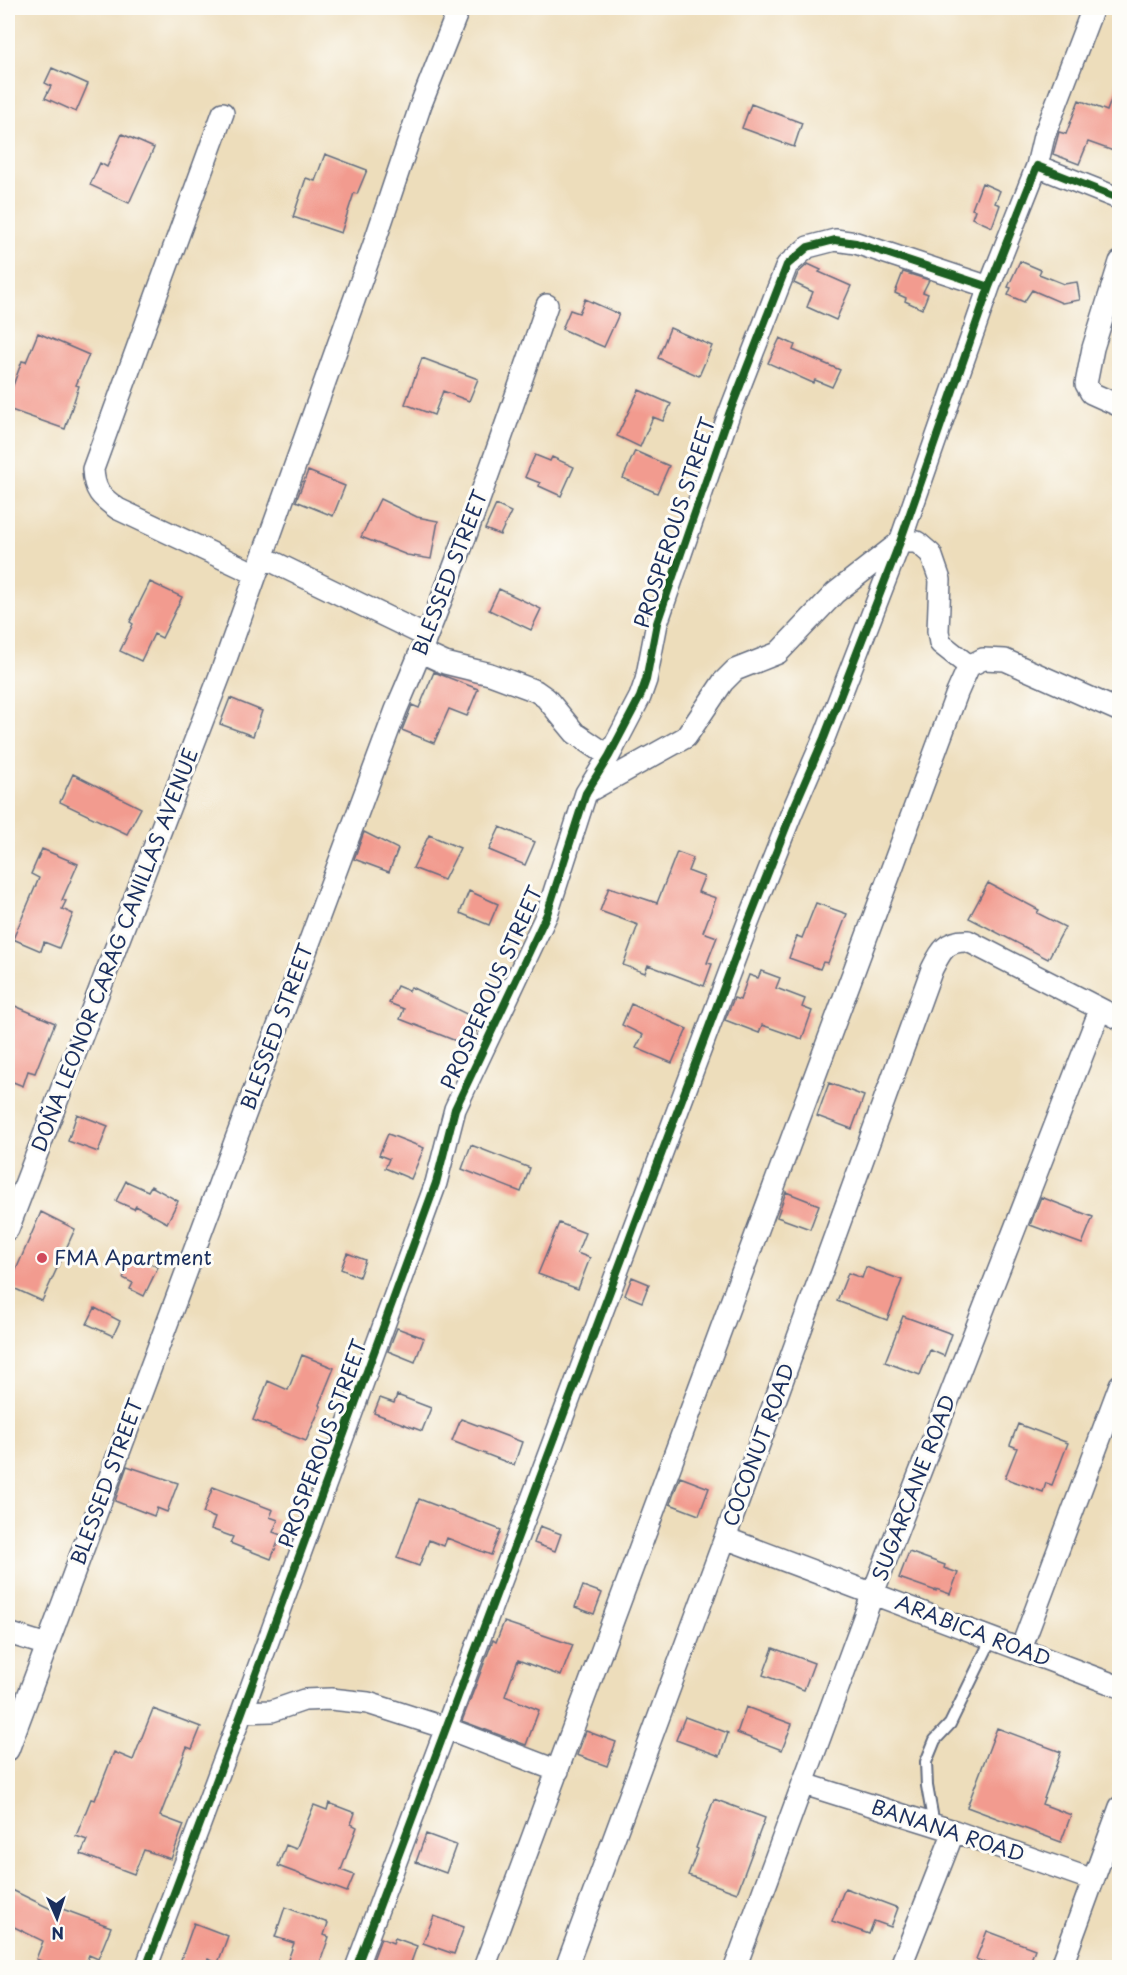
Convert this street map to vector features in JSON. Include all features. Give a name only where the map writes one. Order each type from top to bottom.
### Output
[{"type":"street","name":"DOÑA LEONOR CARAG CANILLAS AVENUE","points":[[8,1229],[222,670],[373,247],[421,104],[459,8]]},
{"type":"street","points":[[356,1968],[748,923],[900,542],[989,287],[1037,166],[1044,136],[1093,8]]},
{"type":"street","points":[[223,113],[93,469],[93,482],[102,498],[118,509],[260,565],[424,644],[445,663],[490,674],[536,691],[546,698],[575,733],[609,756]]},
{"type":"street","points":[[1037,166],[1119,199]]},
{"type":"street","name":"PROSPEROUS STREET","points":[[146,1968],[436,1183],[455,1109],[547,914],[586,793],[609,756],[640,697],[646,681],[657,623],[729,414],[787,264],[808,247],[835,240],[856,243],[989,287]]},
{"type":"street","points":[[1119,262],[1115,286],[1093,348],[1086,384],[1091,393],[1119,406]]},
{"type":"street","name":"BLESSED STREET","points":[[8,1750],[391,721],[424,644],[506,427],[548,305]]},
{"type":"street","points":[[586,793],[686,737],[723,682],[735,670],[778,653],[835,593],[900,542],[917,542],[931,554],[940,580],[938,631],[940,643],[969,666]]},
{"type":"street","points":[[484,1968],[880,899],[969,666],[983,659],[1005,660],[1119,711]]},
{"type":"street","name":"COCONUT ROAD","points":[[566,1968],[932,969],[942,951],[953,942],[968,941],[1110,1014]]},
{"type":"street","name":"SUGARCANE ROAD","points":[[735,1968],[873,1593],[1110,1014]]},
{"type":"street","points":[[1021,1649],[1119,1385]]},
{"type":"street","name":"ARABICA ROAD","points":[[725,1538],[1119,1686]]},
{"type":"street","points":[[8,1633],[47,1645]]},
{"type":"street","points":[[242,1712],[272,1711],[304,1700],[331,1699],[368,1703],[446,1728],[558,1771]]},
{"type":"street","name":"BANANA ROAD","points":[[804,1784],[944,1828],[1093,1880]]},
{"type":"street","points":[[1061,1968],[1119,1808]]},
{"type":"street","points":[[900,1968],[944,1828]]},
{"type":"lane","points":[[944,1828],[927,1786],[926,1762],[934,1740],[950,1724],[992,1638]]},
{"type":"building","points":[[52,68],[88,84],[76,112],[45,98],[51,86],[45,83]]},
{"type":"building","points":[[1118,81],[1119,153],[1088,142],[1079,164],[1053,154],[1059,132],[1066,134],[1079,100],[1107,111]]},
{"type":"building","points":[[751,104],[802,123],[794,147],[742,128]]},
{"type":"building","points":[[122,134],[154,148],[129,203],[90,185],[100,163],[107,167]]},
{"type":"building","points":[[325,154],[367,170],[357,194],[354,193],[341,233],[293,217],[306,178],[315,181]]},
{"type":"building","points":[[982,183],[1000,191],[995,203],[1000,205],[992,227],[972,218],[975,210],[972,209]]},
{"type":"building","points":[[1020,261],[1041,270],[1039,274],[1064,284],[1077,282],[1080,300],[1062,303],[1032,290],[1024,302],[1008,295],[1011,288],[1008,287]]},
{"type":"building","points":[[808,264],[821,270],[819,272],[851,286],[836,320],[807,307],[813,292],[794,283],[798,273]]},
{"type":"building","points":[[903,272],[929,280],[923,292],[928,294],[922,309],[895,293]]},
{"type":"building","points":[[585,299],[619,314],[604,347],[562,329],[570,310],[579,313]]},
{"type":"building","points":[[670,328],[712,346],[699,376],[658,358]]},
{"type":"building","points":[[38,333],[89,355],[76,385],[79,386],[65,429],[8,409],[8,399],[22,361],[26,362]]},
{"type":"building","points":[[780,338],[795,345],[793,350],[840,370],[832,387],[815,380],[813,383],[768,363]]},
{"type":"building","points":[[422,358],[478,379],[469,401],[443,391],[434,415],[405,404]]},
{"type":"building","points":[[639,390],[671,404],[663,421],[653,417],[640,447],[617,436]]},
{"type":"building","points":[[635,451],[669,466],[657,493],[623,478]]},
{"type":"building","points":[[535,455],[550,461],[552,457],[574,467],[561,496],[525,477]]},
{"type":"building","points":[[308,471],[345,486],[333,516],[296,501]]},
{"type":"building","points":[[380,499],[417,517],[438,521],[431,559],[407,555],[361,537]]},
{"type":"building","points":[[496,505],[511,512],[500,535],[485,529]]},
{"type":"building","points":[[150,582],[182,597],[162,638],[154,634],[141,661],[120,651],[133,624],[130,622]]},
{"type":"building","points":[[499,589],[541,609],[531,630],[489,610]]},
{"type":"building","points":[[434,672],[478,689],[467,716],[449,709],[434,743],[402,730],[412,705],[419,708]]},
{"type":"building","points":[[230,698],[262,711],[253,736],[220,724]]},
{"type":"building","points":[[73,774],[141,808],[127,834],[60,802]]},
{"type":"building","points":[[500,827],[535,842],[525,865],[489,850]]},
{"type":"building","points":[[364,832],[398,849],[389,872],[354,859]]},
{"type":"building","points":[[429,835],[460,848],[444,880],[413,868]]},
{"type":"building","points":[[42,849],[78,864],[62,900],[66,901],[62,909],[73,914],[59,948],[44,942],[41,951],[13,939],[39,878],[31,874]]},
{"type":"building","points":[[677,852],[693,858],[688,871],[704,877],[698,892],[716,898],[703,932],[717,937],[707,963],[712,964],[704,986],[648,965],[645,973],[623,965],[638,925],[600,911],[609,887],[657,903]]},
{"type":"building","points":[[988,883],[1039,910],[1037,913],[1065,927],[1048,959],[969,918]]},
{"type":"building","points":[[469,891],[498,904],[489,925],[460,913]]},
{"type":"building","points":[[816,903],[847,914],[828,963],[823,962],[820,969],[789,958],[797,936],[802,938]]},
{"type":"building","points":[[761,971],[780,978],[776,988],[805,999],[802,1007],[812,1011],[802,1039],[762,1025],[759,1033],[725,1020],[734,998],[740,1000],[749,975],[758,978]]},
{"type":"building","points":[[397,986],[409,991],[411,987],[481,1021],[469,1046],[400,1019],[404,1009],[389,1003]]},
{"type":"building","points":[[8,1003],[55,1023],[35,1073],[28,1071],[23,1086],[8,1080]]},
{"type":"building","points":[[631,1004],[687,1029],[672,1063],[636,1048],[643,1035],[622,1025]]},
{"type":"building","points":[[829,1083],[864,1096],[852,1129],[817,1116]]},
{"type":"building","points":[[77,1114],[108,1126],[98,1152],[68,1141]]},
{"type":"building","points":[[388,1134],[424,1148],[411,1179],[385,1168],[389,1159],[379,1155]]},
{"type":"building","points":[[471,1145],[530,1168],[521,1192],[462,1169]]},
{"type":"building","points":[[126,1181],[148,1191],[151,1186],[178,1201],[167,1223],[136,1206],[134,1209],[116,1201]]},
{"type":"building","points":[[786,1192],[819,1205],[810,1229],[777,1217]]},
{"type":"building","points":[[1041,1197],[1093,1217],[1082,1244],[1030,1225]]},
{"type":"building","name":"FMA Apartment","points":[[41,1212],[75,1229],[42,1301],[9,1286]]},
{"type":"building","points":[[559,1223],[585,1233],[577,1253],[590,1258],[578,1289],[538,1274]]},
{"type":"building","points":[[347,1253],[365,1260],[359,1277],[341,1269]]},
{"type":"building","points":[[133,1256],[158,1267],[144,1296],[130,1289],[133,1283],[123,1278]]},
{"type":"building","points":[[866,1267],[902,1280],[887,1320],[837,1301],[848,1273],[862,1278]]},
{"type":"building","points":[[632,1277],[649,1284],[642,1302],[625,1295]]},
{"type":"building","points":[[95,1308],[120,1321],[113,1336],[87,1324]]},
{"type":"building","points":[[903,1316],[952,1334],[944,1356],[930,1350],[920,1375],[885,1362]]},
{"type":"building","points":[[397,1328],[424,1338],[415,1362],[388,1351]]},
{"type":"building","points":[[302,1355],[334,1368],[306,1441],[253,1420],[268,1381],[288,1390]]},
{"type":"building","points":[[397,1395],[431,1408],[422,1431],[374,1413],[380,1398],[394,1403]]},
{"type":"building","points":[[461,1419],[522,1442],[514,1465],[452,1441]]},
{"type":"building","points":[[1018,1424],[1068,1443],[1052,1485],[1046,1483],[1043,1492],[1005,1478],[1017,1448],[1010,1445]]},
{"type":"building","points":[[127,1466],[178,1483],[167,1512],[157,1508],[154,1516],[115,1501]]},
{"type":"building","points":[[680,1477],[709,1488],[699,1515],[670,1504]]},
{"type":"building","points":[[213,1487],[273,1510],[270,1517],[278,1520],[273,1532],[281,1535],[271,1559],[230,1543],[233,1537],[211,1529],[215,1518],[203,1513]]},
{"type":"building","points":[[419,1499],[501,1530],[491,1555],[447,1538],[444,1546],[429,1540],[419,1566],[397,1558]]},
{"type":"building","points":[[540,1526],[561,1534],[555,1551],[534,1543]]},
{"type":"building","points":[[909,1552],[945,1565],[944,1568],[958,1573],[950,1594],[899,1578]]},
{"type":"building","points":[[583,1586],[602,1593],[594,1614],[575,1607]]},
{"type":"building","points":[[504,1622],[573,1645],[561,1676],[518,1660],[505,1696],[539,1710],[526,1745],[462,1721],[493,1640],[496,1642]]},
{"type":"building","points":[[773,1648],[814,1663],[804,1690],[763,1675]]},
{"type":"building","points":[[746,1707],[792,1724],[782,1750],[737,1733]]},
{"type":"building","points":[[153,1709],[201,1727],[192,1749],[187,1747],[160,1816],[184,1825],[171,1859],[144,1850],[134,1874],[81,1854],[87,1840],[76,1836],[91,1799],[95,1800],[114,1752],[133,1760]]},
{"type":"building","points":[[685,1717],[728,1733],[720,1756],[676,1740]]},
{"type":"building","points":[[997,1728],[1061,1752],[1042,1804],[1071,1815],[1061,1842],[967,1807]]},
{"type":"building","points":[[586,1731],[616,1742],[607,1766],[577,1755]]},
{"type":"building","points":[[714,1799],[765,1818],[737,1893],[688,1875]]},
{"type":"building","points":[[329,1803],[355,1813],[351,1824],[357,1827],[341,1870],[354,1875],[347,1892],[278,1866],[286,1845],[296,1849],[314,1805],[327,1810]]},
{"type":"building","points":[[426,1834],[456,1845],[446,1873],[416,1862]]},
{"type":"building","points":[[8,1888],[55,1911],[57,1907],[111,1927],[98,1959],[89,1955],[84,1968],[59,1968],[36,1959],[43,1941],[8,1924]]},
{"type":"building","points":[[845,1888],[898,1908],[891,1927],[874,1921],[869,1934],[832,1921]]},
{"type":"building","points":[[285,1907],[328,1923],[324,1935],[329,1937],[318,1968],[285,1968],[294,1943],[275,1937]]},
{"type":"building","points":[[434,1916],[464,1927],[454,1954],[423,1943]]},
{"type":"building","points":[[194,1923],[228,1936],[218,1963],[208,1959],[205,1968],[178,1968]]},
{"type":"building","points":[[987,1931],[1035,1949],[1028,1968],[997,1968],[976,1959]]},
{"type":"building","points":[[381,1938],[393,1943],[395,1938],[417,1946],[409,1968],[370,1968]]},
{"type":"cycle path","points":[[356,1968],[748,923],[824,738],[900,542],[989,287],[1037,166],[1120,199]]},
{"type":"cycle path","points":[[146,1968],[436,1183],[455,1109],[547,914],[586,793],[609,756],[640,697],[646,680],[657,623],[729,414],[787,265],[808,247],[835,240],[856,243],[989,287]]},
{"type":"place","name":"FMA Apartment","points":[[42,1258]]}]
